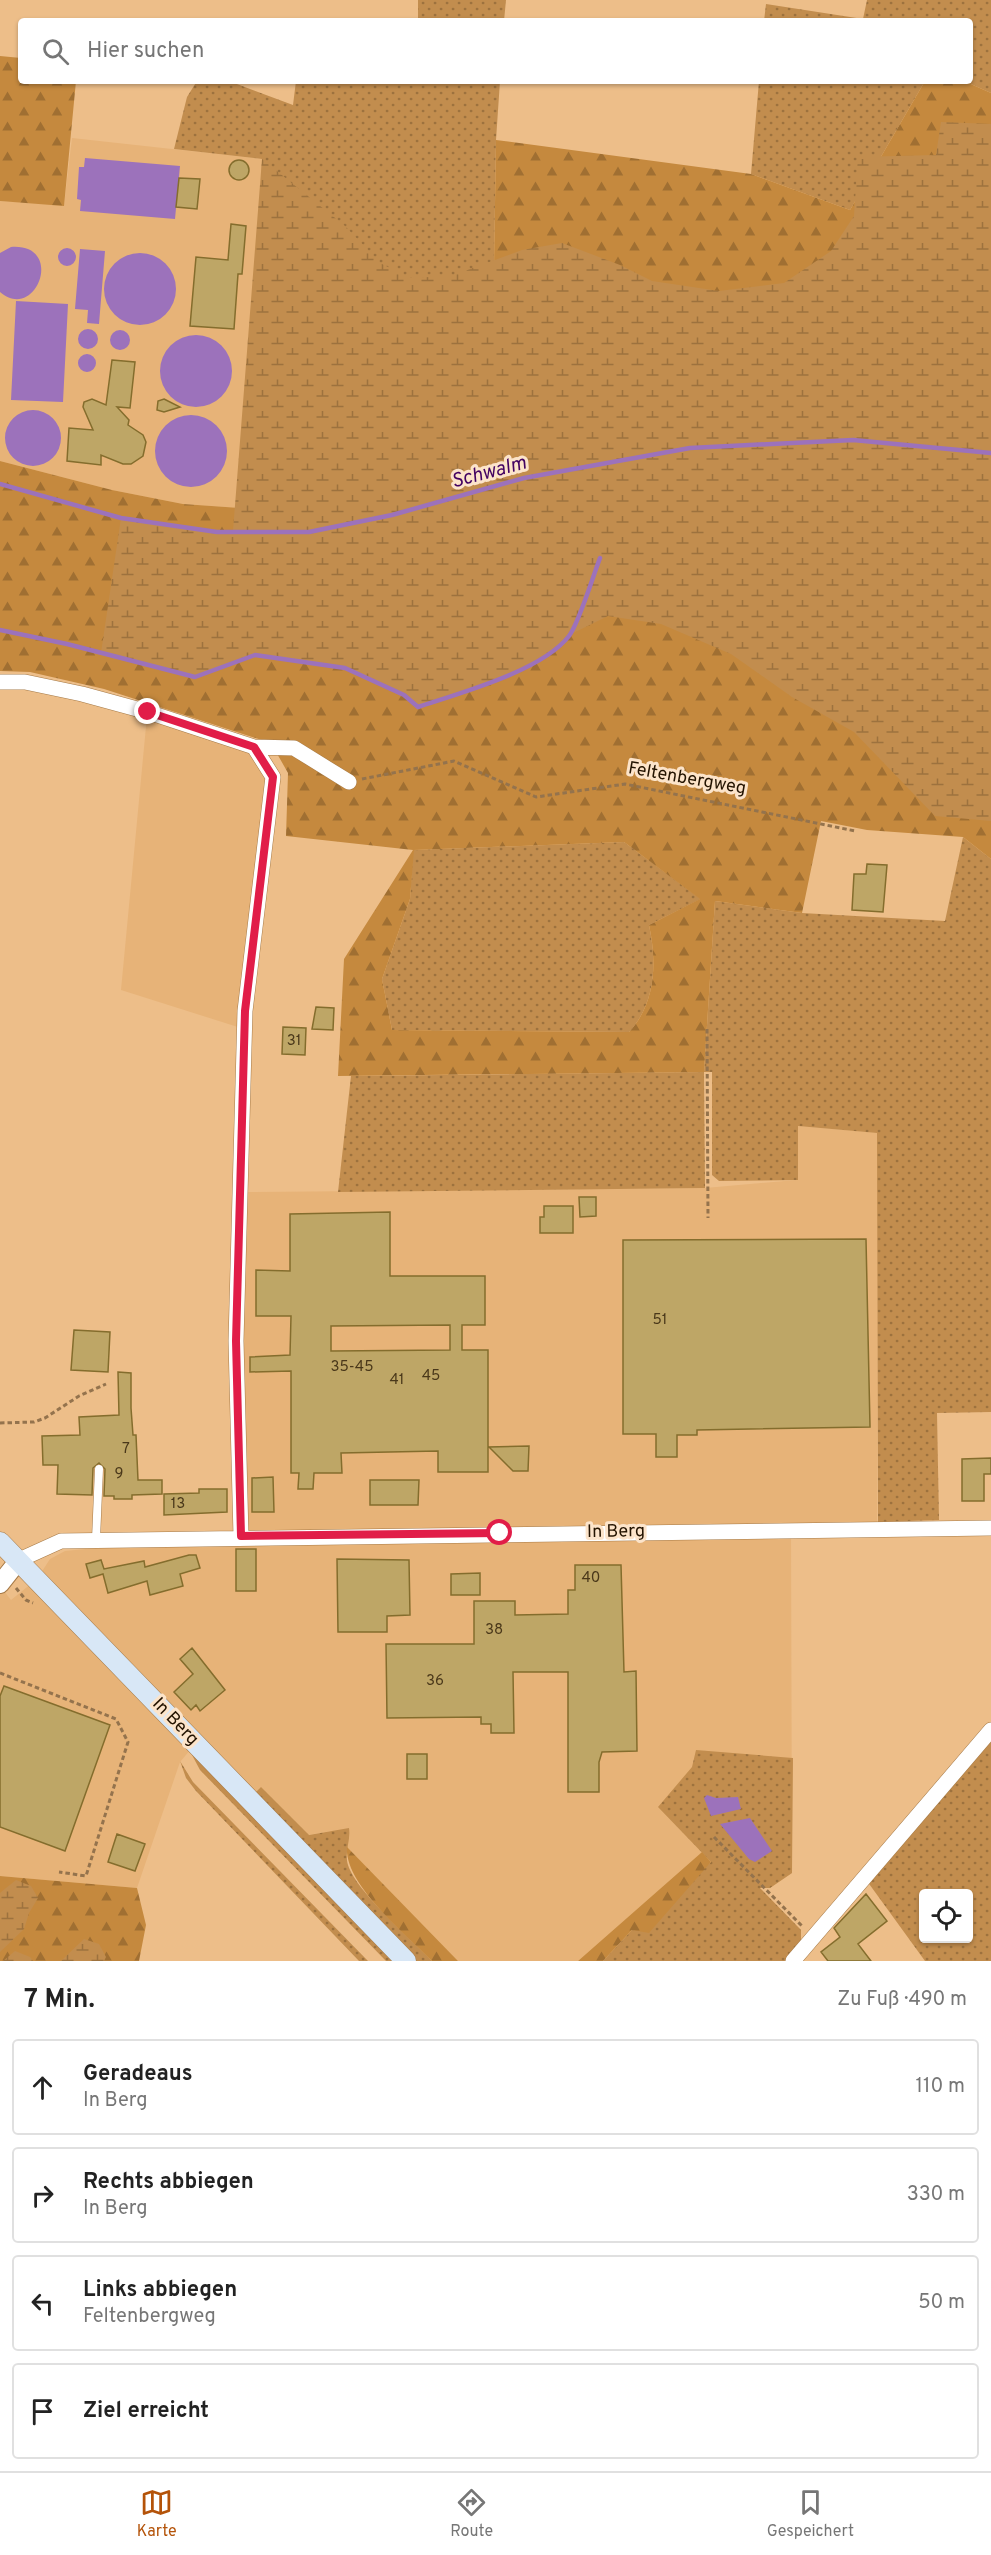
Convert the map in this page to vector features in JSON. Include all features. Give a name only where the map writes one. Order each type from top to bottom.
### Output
[{"type":"main road","name":"In Berg","points":[[0,1542],[406,1961]]},
{"type":"street","points":[[0,682],[25,682],[82,694],[148,712],[254,747],[294,748],[349,782]]},
{"type":"street","points":[[241,1536],[236,1341],[245,1011],[273,777],[254,747]]},
{"type":"street","name":"In Berg","points":[[19,1560],[61,1541],[96,1539],[991,1528]]},
{"type":"street","points":[[0,1584],[19,1560]]},
{"type":"street","points":[[793,1961],[991,1730]]},
{"type":"lane","points":[[96,1539],[99,1468]]},
{"type":"path","name":"Feltenbergweg","points":[[349,782],[454,761],[536,797],[625,784],[855,831]]},
{"type":"path","points":[[707,1029],[708,1218]]},
{"type":"path","points":[[0,1423],[34,1422],[45,1418],[79,1396],[106,1384]]},
{"type":"path","points":[[0,1673],[116,1719],[128,1742],[86,1876],[58,1872]]},
{"type":"path","points":[[714,1837],[813,1936]]},
{"type":"shaded area","points":[[72,138],[262,159],[240,508],[183,504],[112,490],[0,461],[0,201],[64,205]]},
{"type":"shaded area","points":[[85,158],[180,166],[175,219],[80,211],[81,200],[77,199],[79,167],[84,167]]},
{"type":"shaded area","points":[[11,247],[28,249],[38,257],[41,268],[40,280],[34,290],[25,297],[13,299],[0,292],[0,253]]},
{"type":"shaded area","points":[[63,248],[71,248],[76,253],[74,264],[63,266],[58,261],[58,253]]},
{"type":"shaded area","points":[[80,249],[105,251],[99,324],[87,323],[88,310],[75,309]]},
{"type":"shaded area","points":[[140,253],[154,256],[166,263],[173,275],[176,289],[173,303],[166,315],[154,322],[140,325],[126,322],[114,315],[107,303],[104,289],[107,275],[114,263],[126,256]]},
{"type":"shaded area","points":[[16,301],[68,304],[63,402],[11,400]]},
{"type":"shaded area","points":[[88,329],[95,332],[98,339],[95,346],[88,349],[81,346],[78,339],[81,332]]},
{"type":"shaded area","points":[[120,330],[127,333],[130,340],[127,347],[120,350],[113,347],[110,340],[113,333]]},
{"type":"shaded area","points":[[196,335],[210,338],[222,345],[229,357],[232,371],[229,385],[222,397],[210,404],[196,407],[182,404],[170,397],[163,385],[160,371],[163,357],[170,345],[182,338]]},
{"type":"shaded area","points":[[83,354],[91,354],[96,359],[94,370],[83,372],[78,367],[78,359]]},
{"type":"shaded area","points":[[33,410],[48,415],[56,423],[61,438],[56,453],[48,461],[33,466],[18,461],[10,453],[5,438],[10,423],[18,415]]},
{"type":"shaded area","points":[[191,415],[205,418],[217,425],[224,437],[227,451],[224,465],[217,477],[205,484],[191,487],[177,484],[165,477],[158,465],[155,451],[158,437],[165,425],[177,418]]},
{"type":"shaded area","points":[[147,716],[252,750],[271,778],[241,1028],[121,990]]},
{"type":"shaded area","points":[[798,1126],[878,1133],[877,1522],[791,1524],[792,1873],[770,1888],[741,1884],[702,1852],[578,1961],[458,1961],[331,1831],[296,1837],[202,1736],[180,1762],[137,1888],[0,1876],[0,1586],[11,1600],[37,1579],[50,1559],[65,1551],[106,1547],[244,1542],[242,1329],[248,1192],[705,1188],[797,1180]]},
{"type":"shaded area","points":[[707,1795],[716,1798],[738,1797],[741,1809],[711,1816],[704,1798]]},
{"type":"shaded area","points":[[750,1818],[772,1851],[755,1862],[749,1859],[720,1824]]},
{"type":"green space","points":[[418,0],[506,0],[504,18],[418,18]]},
{"type":"green space","points":[[867,0],[991,0],[991,93],[971,84],[973,84],[973,18],[863,18]]},
{"type":"green space","points":[[766,4],[857,18],[764,18]]},
{"type":"green space","points":[[0,56],[18,58],[18,84],[76,84],[64,206],[0,201]]},
{"type":"green space","points":[[195,84],[237,84],[293,105],[296,84],[500,84],[496,140],[493,329],[254,381],[262,159],[174,149],[187,97]]},
{"type":"green space","points":[[759,84],[923,84],[850,210],[751,174]]},
{"type":"green space","points":[[923,84],[971,84],[991,93],[991,859],[963,837],[867,830],[821,821],[802,913],[715,901],[704,1072],[338,1076],[344,959],[413,850],[286,836],[288,773],[271,743],[104,689],[30,672],[0,671],[0,461],[112,490],[183,504],[240,508],[493,329],[496,140],[751,174],[850,210]],"holes":[[[624,842],[700,899],[649,925],[653,953],[652,981],[645,1008],[629,1032],[392,1030],[382,979],[410,899],[414,850]]]},
{"type":"green space","points":[[941,122],[991,124],[991,821],[935,816],[854,732],[792,697],[731,654],[661,624],[608,616],[569,635],[551,652],[505,677],[418,707],[404,695],[345,668],[255,655],[195,677],[101,653],[121,518],[217,532],[233,531],[262,159],[345,226],[380,263],[410,278],[451,276],[522,250],[562,243],[620,265],[652,281],[719,291],[784,283],[831,251],[854,216],[858,157],[936,155]]},
{"type":"green space","points":[[963,837],[991,859],[991,1412],[937,1413],[939,1520],[878,1522],[877,1133],[798,1126],[798,1180],[719,1181],[712,1175],[712,1072],[704,1072],[715,901],[802,913],[945,921]]},
{"type":"green space","points":[[624,842],[701,899],[649,925],[653,953],[652,981],[645,1008],[629,1032],[392,1030],[382,979],[410,899],[413,850]]},
{"type":"green space","points":[[704,1072],[705,1188],[338,1192],[351,1076]]},
{"type":"green space","points":[[991,1736],[991,1961],[925,1961],[867,1881]]},
{"type":"green space","points":[[696,1750],[793,1758],[792,1873],[770,1888],[760,1888],[801,1930],[801,1945],[788,1961],[603,1961],[632,1930],[711,1862],[658,1807],[692,1767]]},
{"type":"green space","points":[[195,1752],[396,1961],[386,1961],[200,1770],[192,1755]]},
{"type":"green space","points":[[180,1761],[193,1782],[368,1961],[359,1961],[196,1791],[186,1778]]},
{"type":"green space","points":[[261,1787],[309,1835],[349,1828],[347,1860],[353,1876],[398,1928],[432,1961],[416,1961],[255,1793]]},
{"type":"green space","points":[[347,1847],[458,1961],[432,1961],[393,1923],[355,1877]]},
{"type":"green space","points":[[702,1852],[711,1862],[649,1933],[632,1930],[603,1961],[578,1961]]},
{"type":"green space","points":[[0,1876],[137,1888],[146,1925],[139,1961],[0,1961]]},
{"type":"green space","points":[[16,1880],[31,1886],[38,1898],[29,1913],[24,1929],[0,1952],[0,1893]]},
{"type":"green space","points":[[84,1939],[99,1944],[106,1957],[104,1961],[61,1961]]},
{"type":"green space","points":[[15,1951],[30,1957],[33,1961],[3,1961]]},
{"type":"building","points":[[239,160],[246,163],[249,170],[246,177],[239,180],[232,177],[229,170],[232,163]]},
{"type":"building","points":[[179,178],[200,179],[197,209],[176,207]]},
{"type":"building","points":[[231,224],[246,226],[242,274],[238,274],[234,329],[190,326],[196,257],[228,260]]},
{"type":"building","points":[[112,360],[135,362],[130,408],[117,407],[129,420],[128,425],[143,435],[146,442],[143,456],[131,464],[123,464],[101,455],[101,465],[67,461],[69,428],[93,430],[83,407],[84,402],[92,399],[106,405]]},
{"type":"building","points":[[164,399],[180,407],[164,412],[157,410],[158,401]]},
{"type":"building","points":[[867,864],[887,865],[883,912],[852,910],[854,874],[866,874]]},
{"type":"building","points":[[316,1007],[334,1008],[333,1030],[312,1029]]},
{"type":"building","points":[[283,1027],[306,1028],[305,1055],[282,1054]]},
{"type":"building","points":[[579,1197],[596,1197],[596,1216],[580,1217]]},
{"type":"building","points":[[544,1206],[573,1206],[573,1233],[540,1233],[540,1217],[544,1217]]},
{"type":"building","points":[[390,1212],[390,1276],[485,1276],[485,1325],[462,1325],[462,1350],[488,1350],[488,1472],[438,1472],[438,1451],[341,1453],[342,1473],[314,1473],[313,1489],[298,1489],[299,1473],[291,1473],[291,1371],[250,1372],[250,1357],[290,1355],[291,1316],[256,1316],[256,1270],[290,1271],[290,1214]],"holes":[[[450,1325],[450,1350],[331,1351],[331,1326]]]},
{"type":"building","points":[[866,1239],[870,1427],[697,1430],[697,1435],[677,1435],[677,1457],[656,1457],[656,1434],[623,1434],[623,1240]]},
{"type":"building","points":[[74,1330],[110,1332],[108,1372],[71,1370]]},
{"type":"building","points":[[118,1372],[131,1373],[131,1408],[133,1435],[136,1435],[138,1480],[162,1480],[162,1494],[132,1495],[132,1499],[114,1499],[114,1496],[104,1496],[105,1469],[99,1463],[93,1468],[92,1495],[57,1494],[58,1465],[43,1465],[42,1436],[80,1435],[79,1417],[119,1415]]},
{"type":"building","points":[[529,1446],[528,1471],[513,1471],[489,1447]]},
{"type":"building","points":[[991,1458],[991,1474],[984,1474],[984,1501],[962,1501],[962,1459]]},
{"type":"building","points":[[273,1477],[274,1512],[252,1512],[252,1478]]},
{"type":"building","points":[[370,1480],[419,1480],[418,1505],[370,1505]]},
{"type":"building","points":[[199,1489],[227,1489],[227,1512],[164,1515],[164,1494],[199,1493]]},
{"type":"building","points":[[236,1549],[256,1549],[256,1591],[236,1591]]},
{"type":"building","points":[[196,1555],[200,1568],[180,1574],[183,1586],[150,1595],[147,1581],[108,1593],[103,1574],[90,1578],[86,1564],[101,1560],[104,1569],[144,1561],[145,1567]]},
{"type":"building","points":[[337,1559],[409,1560],[410,1615],[387,1616],[387,1632],[338,1632]]},
{"type":"building","points":[[575,1565],[621,1565],[624,1672],[636,1671],[637,1751],[602,1752],[599,1762],[599,1792],[568,1792],[568,1672],[513,1672],[514,1733],[491,1733],[491,1724],[481,1724],[481,1717],[387,1718],[386,1644],[474,1644],[474,1601],[515,1601],[515,1615],[568,1614],[568,1590],[575,1590]]},
{"type":"building","points":[[480,1573],[480,1595],[451,1595],[451,1574]]},
{"type":"building","points":[[192,1648],[225,1690],[200,1711],[196,1705],[191,1710],[174,1692],[193,1674],[180,1659]]},
{"type":"building","points":[[4,1686],[110,1725],[65,1851],[0,1827],[0,1696]]},
{"type":"building","points":[[407,1754],[427,1754],[427,1779],[407,1779]]},
{"type":"building","points":[[117,1834],[145,1844],[135,1871],[108,1862]]},
{"type":"building","points":[[866,1894],[887,1921],[858,1944],[871,1961],[828,1961],[821,1952],[840,1937],[834,1928]]},
{"type":"waterway","name":"Schwalm","points":[[0,484],[121,518],[217,532],[309,532],[392,515],[524,478],[690,448],[853,440],[991,453]]},
{"type":"waterway","points":[[0,630],[67,644],[195,677],[255,655],[345,668],[404,695],[418,707],[499,679],[540,660],[556,649],[573,630],[600,558]]},
{"type":"route","points":[[148,712],[254,747],[273,777],[245,1011],[236,1341],[241,1536],[500,1533]]}]
